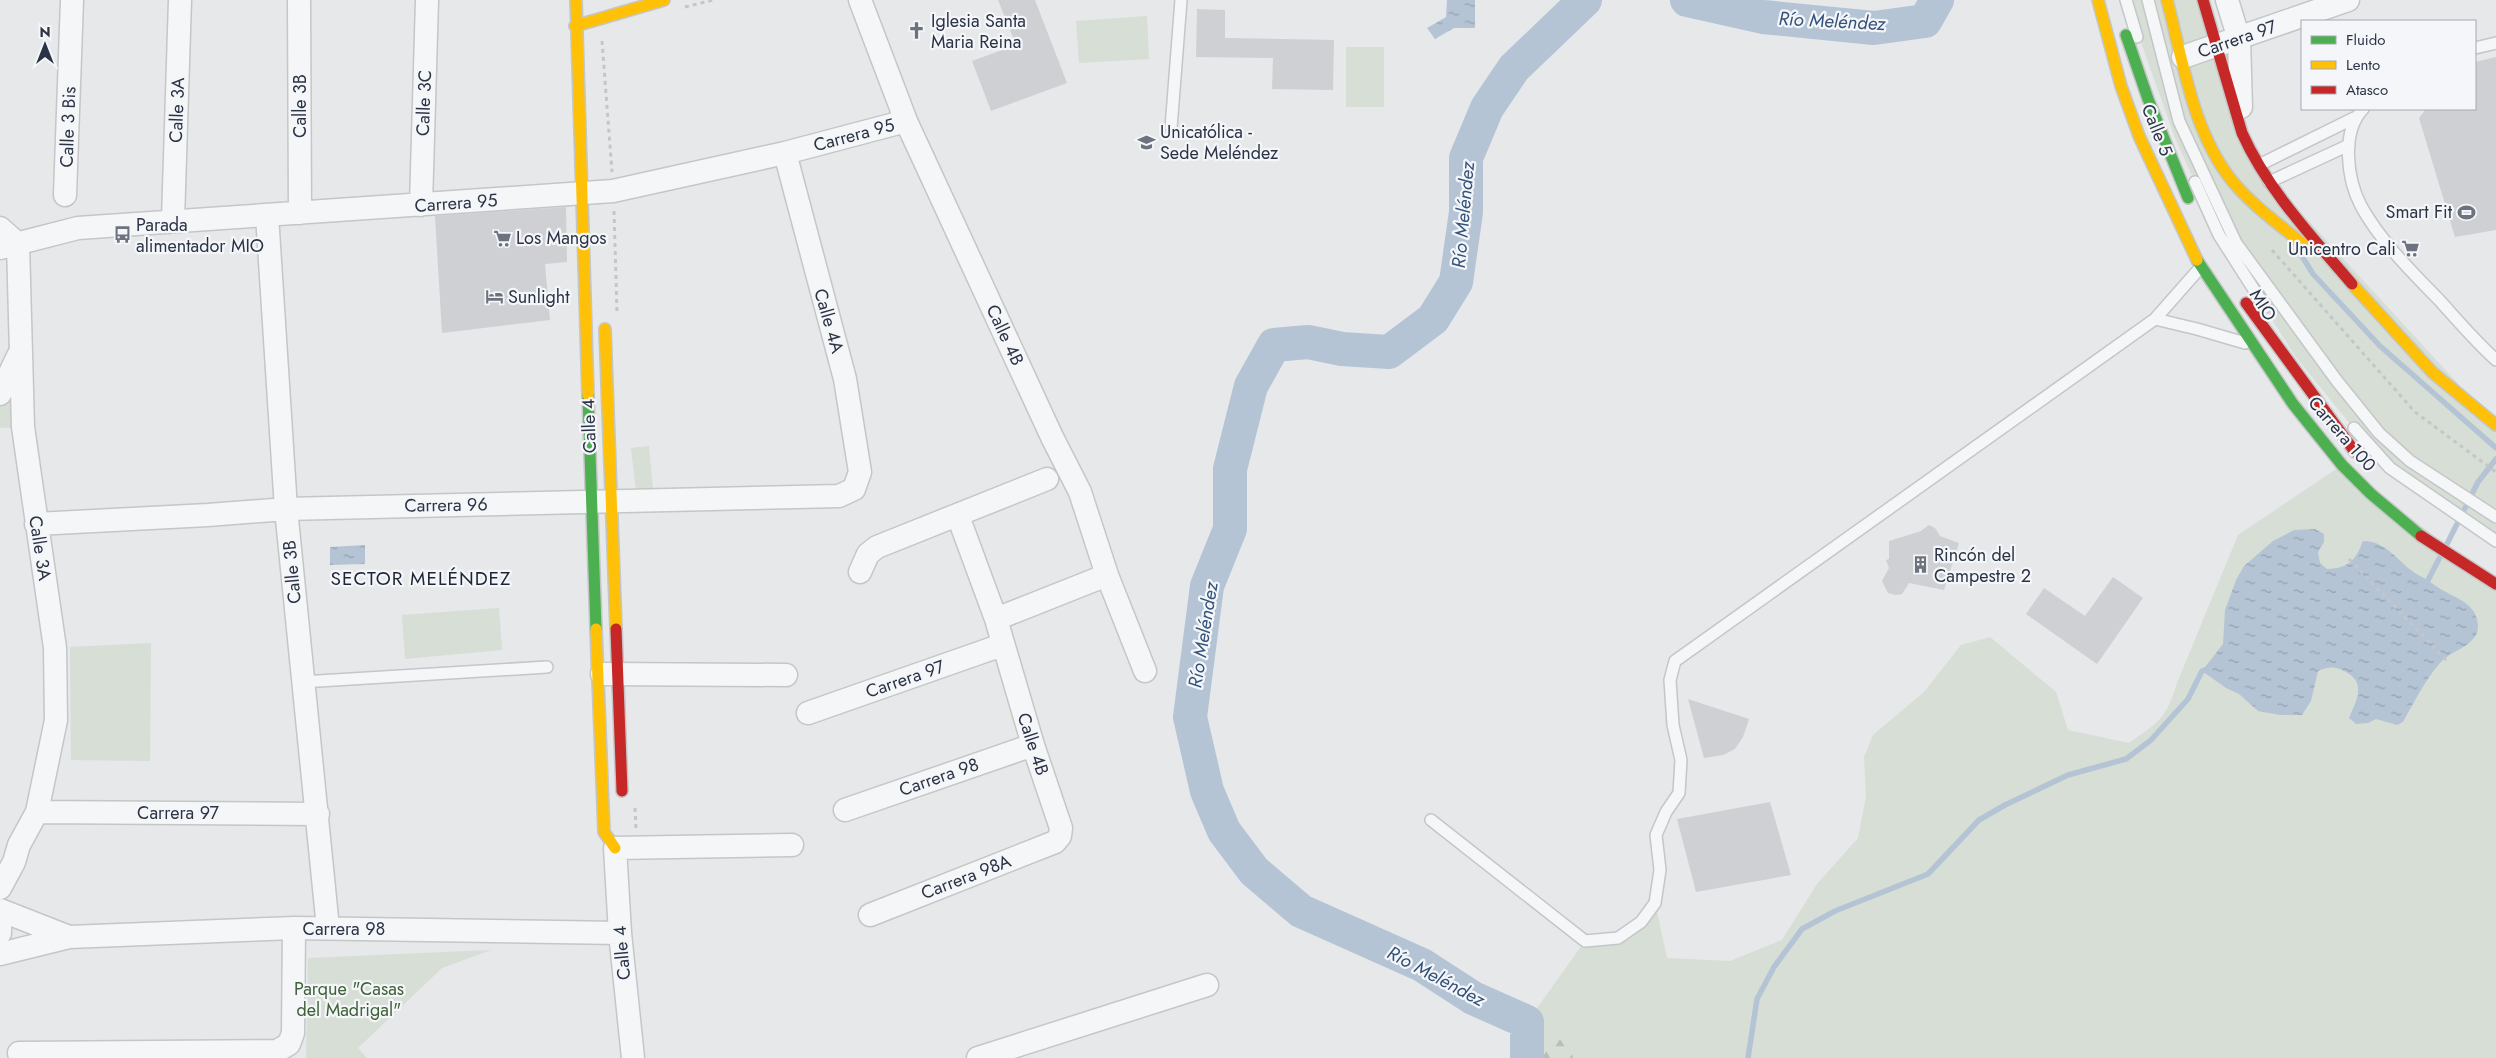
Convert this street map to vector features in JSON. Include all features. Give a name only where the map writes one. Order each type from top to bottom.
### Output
[{"type":"main road","name":"Calle 4","points":[[576,0],[575,26],[595,193],[601,501],[608,674],[604,832],[619,840]]},
{"type":"main road","points":[[575,26],[591,26],[664,0]]},
{"type":"main road","name":"Calle 5","points":[[2098,0],[2121,86],[2139,136],[2200,268]]},
{"type":"main road","points":[[2116,0],[2131,56],[2193,210]]},
{"type":"main road","points":[[2167,0],[2209,141],[2226,172],[2251,199],[2369,302]]},
{"type":"main road","points":[[2203,0],[2242,133],[2258,166],[2269,182],[2369,302],[2442,381],[2470,407],[2496,424]]},
{"type":"main road","points":[[591,7],[591,26]]},
{"type":"main road","name":"Carrera 100","points":[[2200,268],[2293,404],[2342,465],[2371,494],[2418,534],[2496,584]]},
{"type":"main road","points":[[2239,293],[2364,462]]},
{"type":"main road","name":"Calle 4","points":[[604,317],[601,501],[608,674],[622,805]]},
{"type":"street","name":"Calle 3 Bis","points":[[65,195],[72,0]]},
{"type":"street","name":"Calle 3A","points":[[174,220],[180,0]]},
{"type":"street","name":"Calle 3B","points":[[299,0],[300,212]]},
{"type":"street","name":"Calle 3C","points":[[421,205],[426,0]]},
{"type":"street","name":"Calle 4B","points":[[860,0],[906,121],[1048,428],[1080,492],[1107,576],[1145,671]]},
{"type":"street","points":[[2227,0],[2238,39],[2242,133]]},
{"type":"street","name":"Carrera 97","points":[[2183,57],[2348,0]]},
{"type":"street","name":"Carrera 95","points":[[9,246],[78,228],[595,193],[785,153],[906,121]]},
{"type":"street","name":"Calle 4A","points":[[785,153],[845,379],[860,472],[854,489]]},
{"type":"street","name":"Calle 3B","points":[[267,215],[286,509],[328,928]]},
{"type":"street","points":[[0,228],[9,246]]},
{"type":"street","name":"Calle 3A","points":[[0,888],[14,862],[9,850],[37,812],[56,720],[55,648],[23,427],[20,353],[9,246]]},
{"type":"street","points":[[0,394],[20,353]]},
{"type":"street","points":[[860,572],[868,554],[877,547],[1047,479]]},
{"type":"street","name":"Carrera 96","points":[[36,524],[286,509],[839,496],[854,489]]},
{"type":"street","name":"Calle 4B","points":[[958,516],[996,619],[1002,645],[1033,745],[1061,828],[1060,836]]},
{"type":"street","points":[[996,619],[1107,576]]},
{"type":"street","name":"Carrera 97","points":[[808,713],[1002,645]]},
{"type":"street","points":[[608,674],[786,675]]},
{"type":"street","name":"Carrera 98","points":[[845,810],[1033,745]]},
{"type":"street","name":"Carrera 97","points":[[37,812],[318,814]]},
{"type":"street","name":"Carrera 98A","points":[[870,915],[1055,842],[1060,836]]},
{"type":"street","points":[[619,840],[792,845]]},
{"type":"street","name":"Calle 4","points":[[619,840],[620,933],[633,1058]]},
{"type":"street","name":"Carrera 98","points":[[0,910],[69,937]]},
{"type":"street","points":[[0,916],[0,933]]},
{"type":"street","points":[[19,1053],[277,1051],[289,1044],[293,1033],[294,928]]},
{"type":"street","name":"Carrera 98","points":[[0,954],[69,937],[294,928],[620,933]]},
{"type":"street","points":[[978,1058],[1207,985]]},
{"type":"lane","points":[[1172,128],[1181,0]]},
{"type":"lane","name":"MIO","points":[[2126,0],[2134,30],[2175,138],[2219,235],[2295,356],[2342,414],[2390,468],[2496,541]]},
{"type":"lane","name":"MIO","points":[[2148,0],[2180,121],[2236,243],[2337,381],[2379,433],[2410,461],[2496,517]]},
{"type":"lane","points":[[2476,48],[2496,43]]},
{"type":"lane","points":[[2258,166],[2354,118],[2362,110]]},
{"type":"lane","points":[[2354,118],[2349,145],[2352,178],[2360,204],[2377,232],[2476,342],[2496,360]]},
{"type":"lane","points":[[2269,182],[2349,145]]},
{"type":"lane","points":[[1431,820],[1586,941],[1618,938],[1641,922],[1655,903],[1660,870],[1656,835],[1666,812],[1679,793],[1681,760],[1673,725],[1670,680],[1675,661],[2155,319],[2200,268]]},
{"type":"lane","points":[[2155,319],[2197,328],[2252,346]]},
{"type":"lane","points":[[302,682],[547,667]]},
{"type":"path","points":[[2349,560],[2448,662]]},
{"type":"green space","points":[[2126,0],[2203,0],[2258,166],[2496,425],[2496,541],[2440,504],[2364,441],[2295,356],[2219,235],[2175,138]]},
{"type":"green space","points":[[1147,16],[1149,59],[1079,63],[1076,21]]},
{"type":"green space","points":[[1346,47],[1384,47],[1384,107],[1346,107]]},
{"type":"green space","points":[[18,362],[20,427],[0,428],[0,399]]},
{"type":"green space","points":[[649,446],[653,490],[636,491],[631,448]]},
{"type":"green space","points":[[2342,465],[2496,584],[2496,1058],[1527,1058],[1527,1022],[1585,941],[1618,938],[1655,903],[1667,958],[1730,961],[1782,940],[1817,884],[1858,838],[1866,797],[1864,757],[1873,735],[1924,692],[1961,645],[1990,637],[2056,692],[2068,730],[2129,743],[2148,730],[2160,719],[2169,705],[2238,535]]},
{"type":"green space","points":[[499,608],[502,650],[405,659],[402,615]]},
{"type":"green space","points":[[151,643],[150,761],[71,760],[70,647]]},
{"type":"green space","name":"Parque \"Casas del Madrigal\"","points":[[491,950],[442,968],[358,1048],[367,1058],[306,1058],[308,958]]},
{"type":"green space","points":[[1544,1038],[1568,1041],[1573,1058],[1541,1058]]},
{"type":"water","points":[[1447,0],[1475,0],[1475,28],[1454,28],[1435,39],[1427,28],[1446,17]]},
{"type":"water","points":[[2315,529],[2324,534],[2324,542],[2318,552],[2320,563],[2327,569],[2346,565],[2357,554],[2363,541],[2372,542],[2387,549],[2413,571],[2464,602],[2476,617],[2478,629],[2474,637],[2466,645],[2445,658],[2437,667],[2421,690],[2403,722],[2397,725],[2376,719],[2368,723],[2356,724],[2349,718],[2357,698],[2358,686],[2356,680],[2351,675],[2337,668],[2318,671],[2311,701],[2302,715],[2280,715],[2258,711],[2239,694],[2226,688],[2202,671],[2223,644],[2225,610],[2236,580],[2244,566],[2273,541],[2294,530]]},
{"type":"water","points":[[365,545],[365,564],[330,565],[330,547]]},
{"type":"building","points":[[998,0],[1035,0],[1067,83],[991,111],[972,61],[1016,45]]},
{"type":"building","points":[[1197,9],[1225,10],[1225,38],[1334,40],[1333,90],[1272,89],[1273,58],[1196,57]]},
{"type":"building","points":[[2496,57],[2496,230],[2455,237],[2419,118],[2425,110],[2476,110],[2476,62]]},
{"type":"building","points":[[566,207],[567,262],[545,264],[550,320],[442,333],[435,216]]},
{"type":"building","name":"Rincón del Campestre 2","points":[[1929,525],[1935,528],[1940,536],[1959,543],[1944,590],[1909,583],[1902,594],[1888,593],[1882,581],[1889,568],[1886,560],[1889,559],[1889,541],[1921,531]]},
{"type":"building","points":[[2113,577],[2143,598],[2097,664],[2026,614],[2044,588],[2085,616]]},
{"type":"building","points":[[1688,699],[1749,719],[1743,737],[1735,749],[1723,755],[1704,758]]},
{"type":"building","points":[[1770,802],[1791,875],[1696,892],[1677,819]]},
{"type":"waterway","name":"Río Meléndez","points":[[1527,1058],[1527,1022],[1473,998],[1422,965],[1301,911],[1254,871],[1224,831],[1207,791],[1190,717],[1207,586],[1230,529],[1230,469],[1251,386],[1274,345],[1308,342],[1342,349],[1389,352],[1433,319],[1456,282],[1466,212],[1466,158],[1487,108],[1514,68],[1585,0]]},
{"type":"waterway","name":"Río Meléndez","points":[[1687,0],[1763,17],[1874,28],[1925,21],[1937,0]]},
{"type":"waterway","points":[[2300,253],[2313,274],[2380,346],[2496,448]]},
{"type":"waterway","points":[[2447,544],[2478,482],[2496,459]]},
{"type":"waterway","points":[[2425,586],[2440,557]]},
{"type":"waterway","points":[[1748,1058],[1757,999],[1774,967],[1802,929],[1835,911],[1928,874],[1979,820],[2005,805],[2068,775],[2126,759],[2151,740],[2188,699],[2202,671],[2208,669]]},
{"type":"traffic: fast","points":[[2126,35],[2148,99],[2188,198]]},
{"type":"traffic: fast","points":[[2197,260],[2293,404],[2342,465],[2371,494],[2421,536]]},
{"type":"traffic: fast","points":[[588,395],[596,629]]},
{"type":"traffic: slow","points":[[576,0],[588,395]]},
{"type":"traffic: slow","points":[[575,26],[664,0]]},
{"type":"traffic: slow","points":[[2098,0],[2121,86],[2139,136],[2197,260]]},
{"type":"traffic: slow","points":[[2167,0],[2184,71],[2198,118],[2219,162],[2233,182],[2249,199],[2304,245]]},
{"type":"traffic: slow","points":[[2352,284],[2432,372],[2496,425]]},
{"type":"traffic: slow","points":[[605,329],[616,629]]},
{"type":"traffic: slow","points":[[596,629],[604,832],[615,848]]},
{"type":"traffic: jam","points":[[2203,0],[2242,133],[2252,154],[2291,212],[2352,284]]},
{"type":"traffic: jam","points":[[2246,303],[2355,452]]},
{"type":"traffic: jam","points":[[2421,536],[2496,584]]},
{"type":"traffic: jam","points":[[616,629],[622,791]]},
{"type":"place","name":"Iglesia Santa Maria Reina","points":[[917,31]]},
{"type":"place","name":"Unicatólica - Sede Meléndez","points":[[1146,142]]},
{"type":"place","name":"Smart Fit","points":[[2466,212]]},
{"type":"place","name":"Parada alimentador MIO","points":[[122,235]]},
{"type":"place","name":"Los Mangos","points":[[502,238]]},
{"type":"place","name":"Unicentro Cali","points":[[2410,249]]},
{"type":"place","name":"Sunlight","points":[[494,297]]},
{"type":"place","name":"Rincón del Campestre 2","points":[[1920,565]]},
{"type":"district","name":"SECTOR MELÉNDEZ","points":[[421,578]]}]
